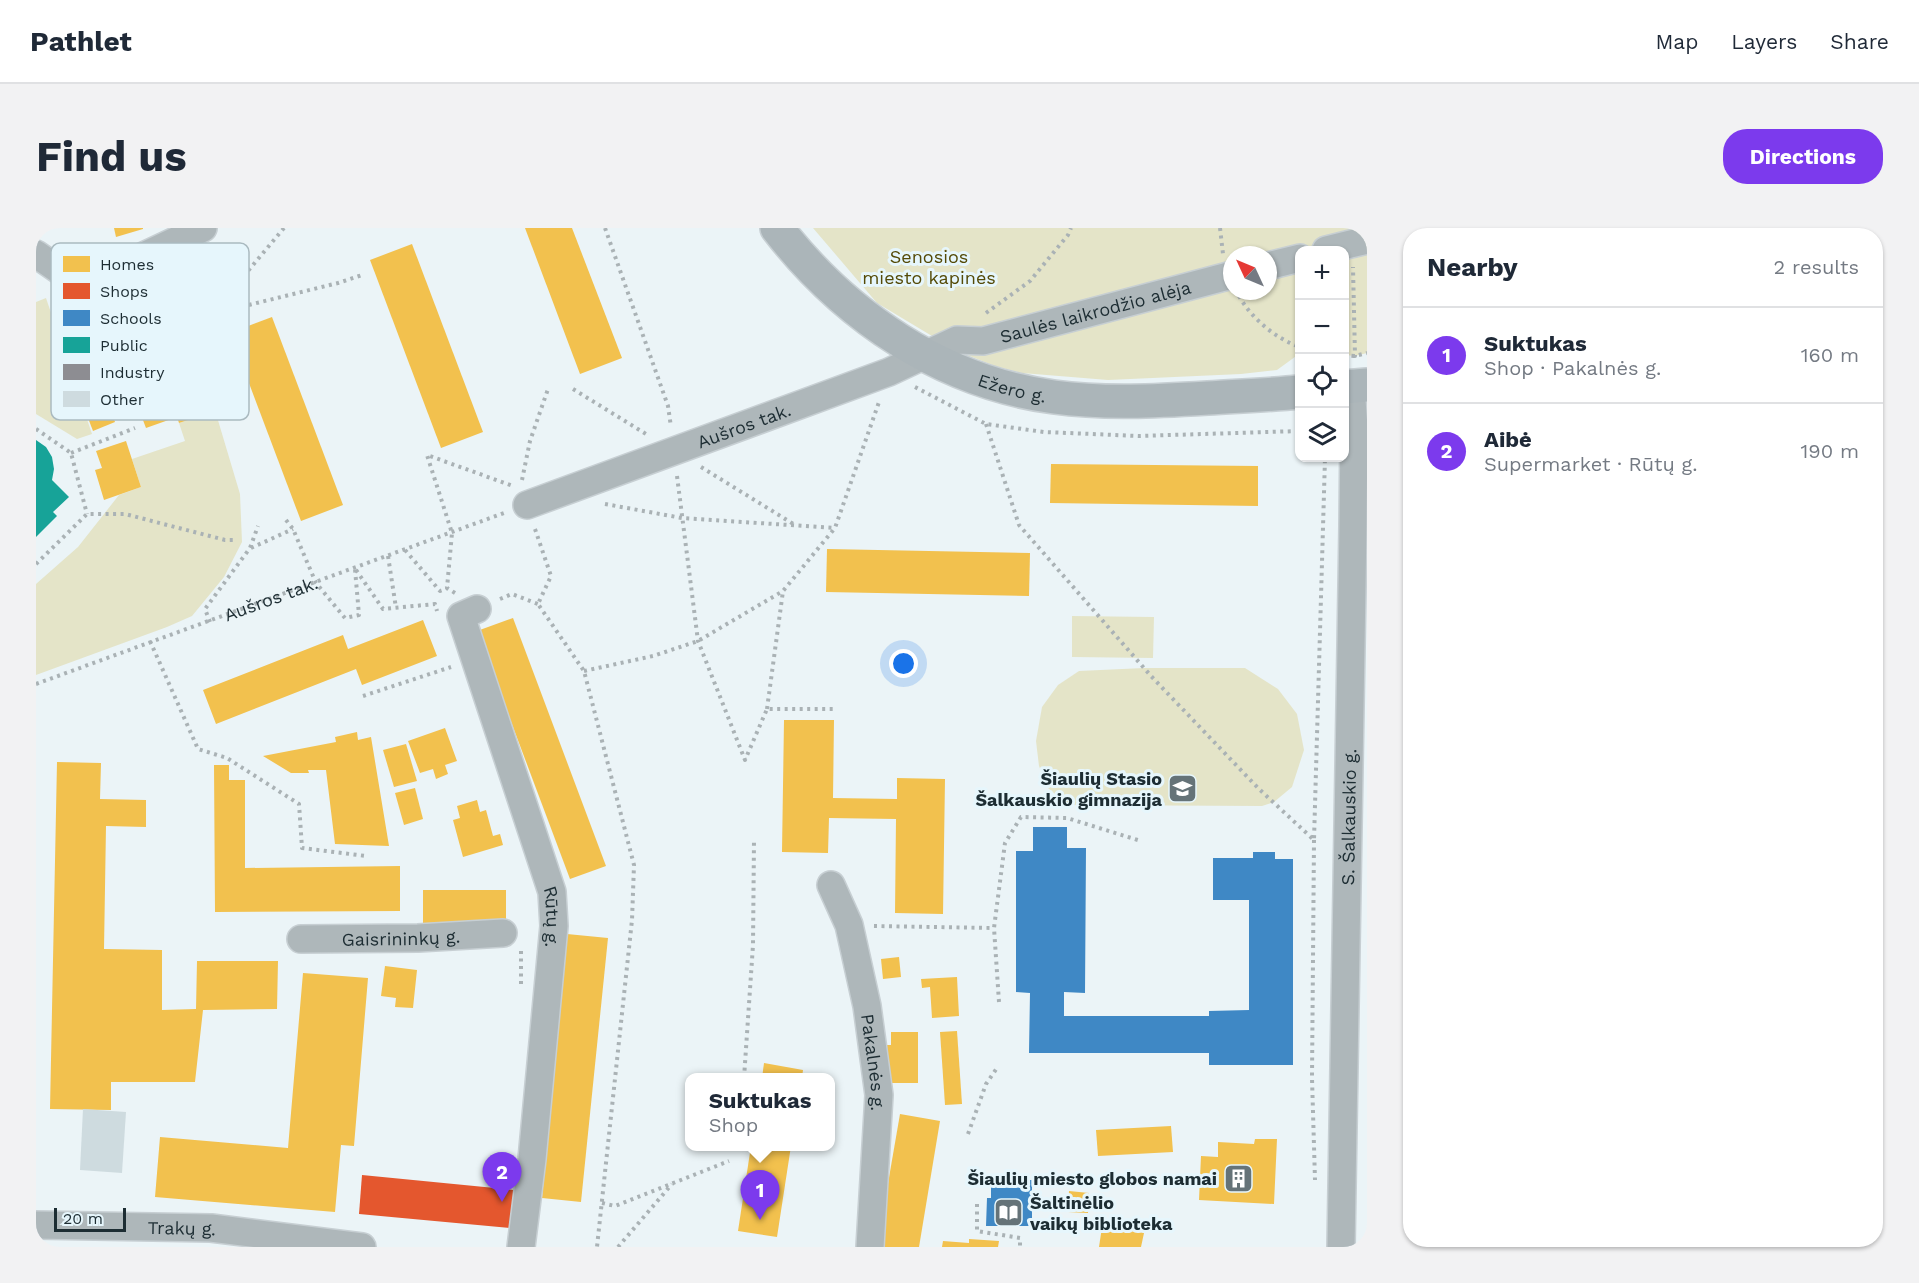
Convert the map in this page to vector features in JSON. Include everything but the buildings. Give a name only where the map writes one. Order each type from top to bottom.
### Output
[{"type":"main road","name":"Ežero g.","points":[[777,228],[800,258],[863,316],[925,355],[990,383],[1054,397],[1112,402],[1295,392]]},
{"type":"street","points":[[172,243],[204,228]]},
{"type":"street","points":[[1342,246],[1367,240]]},
{"type":"street","points":[[36,254],[51,264]]},
{"type":"street","points":[[1277,264],[1295,259]]},
{"type":"street","name":"Saulės laikrodžio alėja","points":[[957,340],[982,341],[1223,277]]},
{"type":"street","name":"Aušros tak.","points":[[517,509],[889,372],[957,340]]},
{"type":"street","name":"S. Šalkauskio g.","points":[[1341,1247],[1353,526],[1354,427],[1351,371]]},
{"type":"street","name":"Rūtų g.","points":[[477,609],[461,616],[552,892],[554,926],[533,1148],[521,1247]]},
{"type":"street","name":"Pakalnės g.","points":[[831,885],[849,925],[867,1006],[879,1095],[870,1247]]},
{"type":"street","name":"Gaisrininkų g.","points":[[301,939],[418,938],[503,933]]},
{"type":"street","name":"Trakų g.","points":[[36,1225],[211,1228],[362,1247]]},
{"type":"path","points":[[249,270],[284,228]]},
{"type":"path","points":[[605,228],[668,406],[698,641],[745,760],[767,709],[783,591]]},
{"type":"path","points":[[957,340],[985,314],[1030,281],[1068,235],[1071,228]]},
{"type":"path","points":[[1351,371],[1353,263]]},
{"type":"path","points":[[249,305],[362,275]]},
{"type":"path","points":[[1242,300],[1266,327],[1295,345]]},
{"type":"path","points":[[1351,371],[1367,353]]},
{"type":"path","points":[[584,671],[653,656],[698,641],[783,591],[835,528],[889,372]]},
{"type":"path","points":[[447,588],[452,533],[427,454],[520,489],[530,441],[548,389]]},
{"type":"path","points":[[573,389],[795,525]]},
{"type":"path","points":[[986,424],[1019,525],[1151,676],[1259,789],[1314,840]]},
{"type":"path","points":[[71,453],[135,428]]},
{"type":"path","points":[[36,429],[71,453],[87,514]]},
{"type":"path","points":[[1315,1190],[1312,1078],[1314,840],[1325,462]]},
{"type":"path","points":[[600,503],[682,518],[835,528]]},
{"type":"path","points":[[517,509],[551,576],[538,604]]},
{"type":"path","name":"Aušros tak.","points":[[36,684],[517,509]]},
{"type":"path","points":[[36,564],[87,514],[125,514],[225,540],[237,540]]},
{"type":"path","points":[[286,520],[293,529],[316,583],[345,618],[359,615],[355,568]]},
{"type":"path","points":[[210,622],[205,609],[250,548],[258,526]]},
{"type":"path","points":[[250,548],[293,529]]},
{"type":"path","points":[[405,550],[440,591],[447,588]]},
{"type":"path","points":[[388,556],[396,608]]},
{"type":"path","points":[[355,568],[383,609],[435,603],[438,614]]},
{"type":"path","points":[[447,588],[477,609],[512,594],[538,604],[584,671],[634,865],[632,920],[597,1247]]},
{"type":"path","points":[[150,641],[198,749],[227,758],[299,804],[302,848],[366,856]]},
{"type":"path","points":[[363,696],[452,666],[449,656]]},
{"type":"path","points":[[767,709],[836,709]]},
{"type":"path","points":[[999,1002],[994,928],[1005,843],[1021,817],[1067,818],[1141,841]]},
{"type":"path","points":[[744,1073],[753,945],[754,840]]},
{"type":"path","points":[[849,925],[994,928]]},
{"type":"path","points":[[968,1134],[986,1084],[997,1068]]},
{"type":"path","points":[[602,1203],[615,1206],[729,1161]]},
{"type":"path","points":[[618,1247],[672,1184]]},
{"type":"path","points":[[976,1204],[977,1231],[1020,1238],[1020,1247]]},
{"type":"green space","name":"Senosios miesto kapinės","points":[[813,228],[1367,228],[1367,353],[1349,355],[1349,246],[1295,246],[1295,357],[1277,370],[1241,374],[1108,380],[1022,373],[995,366],[957,351],[877,303]]},
{"type":"green space","points":[[46,298],[51,313],[51,420],[87,420],[92,434],[77,439],[36,414],[36,302]]},
{"type":"green space","points":[[188,420],[218,420],[240,494],[242,542],[224,577],[192,616],[36,675],[36,584],[78,547],[119,495],[141,487],[132,459],[185,441],[179,423]]},
{"type":"green space","points":[[1072,616],[1154,617],[1153,658],[1072,657]]},
{"type":"green space","points":[[1144,668],[1245,668],[1278,689],[1297,714],[1304,750],[1292,787],[1274,802],[1262,806],[1068,805],[1048,788],[1039,766],[1036,741],[1042,707],[1058,685],[1079,671]]},
{"type":"place","name":"Šiaulių Stasio Šalkauskio gimnazija","points":[[1183,788]]},
{"type":"place","name":"Šiaulių miesto globos namai","points":[[1238,1178]]},
{"type":"place","name":"Aibė","points":[[502,1202]]},
{"type":"place","name":"Šaltinėlio vaikų biblioteka","points":[[1009,1212]]},
{"type":"place","name":"Suktukas","points":[[760,1220]]}]
